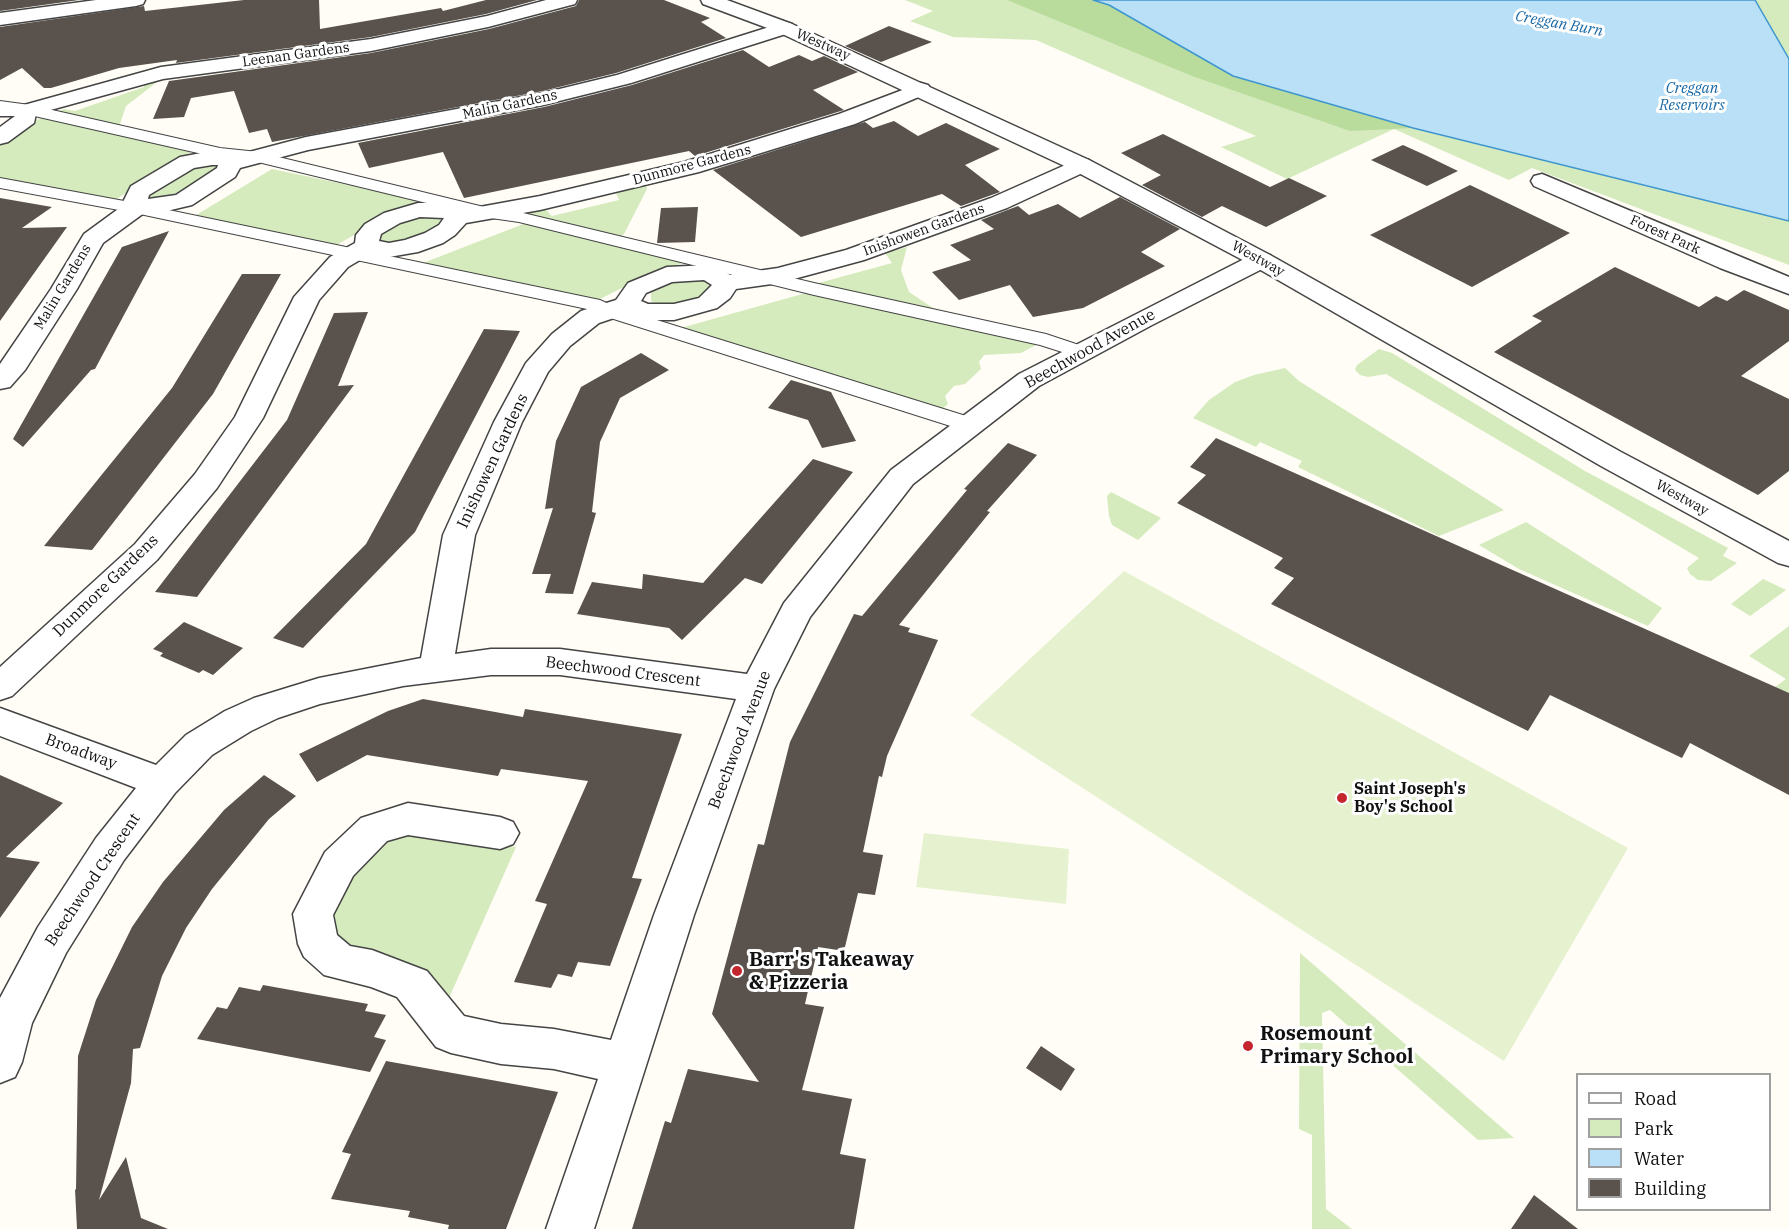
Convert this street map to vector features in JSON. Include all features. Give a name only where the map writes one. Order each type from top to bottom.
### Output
[{"type":"street","points":[[0,19],[136,0]]},
{"type":"street","name":"Leenan Gardens","points":[[0,108],[28,110],[161,73],[371,45],[488,21],[568,0]]},
{"type":"street","name":"Westway","points":[[710,0],[785,28],[1081,165],[1262,260],[1601,453],[1789,555]]},
{"type":"street","name":"Malin Gardens","points":[[0,381],[15,364],[58,299],[93,239],[137,207],[135,198],[139,191],[188,162],[212,158],[224,159],[230,164],[306,144],[543,99],[624,79],[785,28]]},
{"type":"street","name":"Dunmore Gardens","points":[[0,687],[146,552],[206,480],[249,418],[308,297],[339,262],[359,250],[373,229],[392,218],[418,210],[440,210],[453,213],[456,218],[540,203],[691,167],[847,119],[921,89]]},
{"type":"street","points":[[0,137],[26,118],[28,110],[220,153],[258,158],[484,212],[519,217],[767,277],[1046,340],[1081,352]]},
{"type":"street","points":[[137,207],[165,206],[184,200],[227,172],[230,164]]},
{"type":"street","name":"Inishowen Gardens","points":[[438,667],[438,649],[459,534],[508,422],[536,369],[561,340],[590,317],[618,308],[637,288],[667,275],[709,272],[726,283],[767,277],[855,255],[999,203],[1081,165]]},
{"type":"street","name":"Forest Park","points":[[1542,181],[1729,263],[1789,286]]},
{"type":"street","points":[[0,183],[359,250],[593,304],[645,312],[674,312],[708,303],[721,293],[726,283]]},
{"type":"street","points":[[359,250],[409,247],[434,238],[447,230],[454,224],[456,218]]},
{"type":"street","name":"Beechwood Avenue","points":[[570,1229],[674,915],[757,689],[796,610],[902,477],[1029,380],[1262,260]]},
{"type":"street","points":[[618,308],[971,425]]},
{"type":"street","name":"Beechwood Crescent","points":[[0,1062],[11,1020],[51,940],[110,849],[162,782],[199,745],[238,721],[266,708],[319,691],[438,667],[491,662],[560,662],[757,689]]},
{"type":"street","name":"Broadway","points":[[0,722],[162,782]]},
{"type":"street","points":[[500,833],[408,819],[374,829],[339,864],[314,914],[318,944],[339,962],[372,969],[412,984],[451,1033],[501,1044],[555,1049],[625,1064]]},
{"type":"green space","name":"Creggan Reservoirs","points":[[905,0],[1789,0],[1789,265],[1532,168],[1509,180],[1394,129],[1287,179],[1221,147],[1256,136],[1036,40],[953,37],[910,21],[933,11]]},
{"type":"green space","points":[[1007,0],[1093,0],[1109,5],[1233,76],[1413,128],[1350,131],[1192,76]]},
{"type":"green space","points":[[161,79],[126,106],[119,127],[54,113],[64,109],[75,111],[144,87],[143,83]]},
{"type":"green space","points":[[42,117],[191,152],[115,200],[0,179],[0,142]]},
{"type":"green space","points":[[197,163],[220,165],[220,170],[186,194],[151,201],[146,197]]},
{"type":"green space","points":[[272,169],[420,200],[390,214],[335,246],[193,217]]},
{"type":"green space","points":[[646,184],[647,189],[624,234],[620,237],[528,216],[529,212],[545,209],[552,216],[619,200],[615,191]]},
{"type":"green space","points":[[420,214],[439,216],[443,220],[442,224],[403,243],[386,243],[381,240],[382,233],[389,227]]},
{"type":"green space","points":[[526,223],[683,263],[656,271],[594,302],[423,263]]},
{"type":"green space","points":[[907,247],[901,270],[909,292],[942,314],[815,284],[892,263],[885,253]]},
{"type":"green space","points":[[704,276],[716,285],[704,297],[690,302],[659,306],[651,301],[651,292],[663,283]]},
{"type":"green space","points":[[806,293],[1042,342],[1021,353],[984,355],[979,362],[981,369],[965,384],[954,386],[945,396],[948,404],[941,410],[677,329]]},
{"type":"green space","points":[[1379,349],[1392,353],[1585,471],[1728,548],[1723,556],[1737,563],[1711,581],[1698,580],[1690,574],[1687,568],[1699,558],[1386,374],[1368,377],[1360,375],[1355,370],[1357,365]]},
{"type":"green space","points":[[1285,368],[1299,381],[1504,510],[1439,536],[1298,467],[1302,461],[1260,442],[1256,447],[1193,418],[1209,400],[1235,382]]},
{"type":"green space","points":[[1111,492],[1161,518],[1138,540],[1112,525],[1107,496]]},
{"type":"green space","points":[[1526,522],[1662,608],[1648,626],[1519,569],[1479,545]]},
{"type":"green space","points":[[1124,571],[1628,848],[1504,1061],[970,715]]},
{"type":"green space","points":[[1763,579],[1786,590],[1750,616],[1731,604]]},
{"type":"green space","points":[[1789,626],[1789,693],[1775,687],[1786,679],[1749,656]]},
{"type":"green space","points":[[403,831],[516,847],[449,998],[413,964],[375,955],[338,940],[329,919],[363,850]]},
{"type":"green space","points":[[924,833],[1069,849],[1066,904],[916,887]]},
{"type":"green space","points":[[1300,953],[1514,1138],[1478,1140],[1330,1010],[1322,1013],[1326,1209],[1352,1229],[1312,1229],[1312,1135],[1299,1129]]},
{"type":"water","name":"Creggan Reservoirs","points":[[1093,0],[1755,0],[1789,59],[1789,221],[1413,128],[1233,76],[1109,5]]},
{"type":"building","points":[[0,0],[79,0],[0,11]]},
{"type":"building","points":[[244,0],[319,0],[320,29],[441,8],[443,11],[486,0],[537,0],[486,14],[371,37],[176,63],[177,60],[119,68],[51,88],[44,88],[22,68],[0,80],[0,27],[144,6],[145,11]]},
{"type":"building","points":[[579,0],[664,0],[710,18],[701,22],[726,38],[616,73],[543,91],[272,142],[267,129],[249,133],[234,91],[191,98],[184,117],[153,119],[169,81],[371,53],[489,29],[576,6]]},
{"type":"building","points":[[889,26],[932,42],[881,62],[845,46]]},
{"type":"building","points":[[743,50],[769,67],[799,55],[812,61],[824,56],[858,72],[813,90],[844,110],[695,156],[689,151],[464,198],[443,152],[369,168],[358,143],[544,107],[632,85]]},
{"type":"building","points":[[894,121],[918,136],[946,123],[1000,149],[965,165],[1000,192],[961,206],[942,194],[801,237],[713,170],[865,122],[873,128]]},
{"type":"building","points":[[1163,134],[1270,187],[1289,178],[1327,196],[1266,227],[1222,206],[1202,217],[1142,185],[1161,175],[1121,153]]},
{"type":"building","points":[[1403,145],[1458,171],[1427,186],[1371,160]]},
{"type":"building","points":[[1470,185],[1570,233],[1472,287],[1370,235]]},
{"type":"building","points":[[1120,197],[1180,229],[1141,252],[1165,266],[1083,308],[1033,317],[1010,285],[959,300],[932,272],[971,260],[950,245],[994,229],[981,220],[1018,206],[1029,215],[1058,204],[1080,218]]},
{"type":"building","points":[[0,198],[52,207],[22,228],[67,227],[0,321]]},
{"type":"building","points":[[698,207],[695,242],[657,243],[661,208]]},
{"type":"building","points":[[169,231],[95,369],[91,370],[23,447],[13,439],[122,247]]},
{"type":"building","points":[[1615,267],[1699,307],[1716,296],[1727,301],[1744,290],[1789,310],[1789,341],[1741,376],[1789,399],[1789,471],[1758,495],[1494,352],[1542,321],[1532,316]]},
{"type":"building","points":[[242,274],[281,274],[213,394],[92,550],[44,546],[172,388]]},
{"type":"building","points":[[368,312],[338,386],[354,385],[197,597],[155,592],[287,420],[334,313]]},
{"type":"building","points":[[484,329],[520,331],[415,532],[303,648],[273,638],[366,544]]},
{"type":"building","points":[[641,353],[669,370],[620,398],[600,442],[592,512],[596,513],[573,594],[545,593],[551,574],[532,574],[553,508],[545,509],[556,441],[581,387]]},
{"type":"building","points":[[791,380],[831,392],[856,441],[822,448],[808,420],[768,408]]},
{"type":"building","points":[[1216,438],[1789,693],[1789,795],[1690,743],[1682,758],[1550,695],[1528,731],[1271,604],[1294,578],[1274,568],[1283,558],[1177,503],[1206,475],[1190,467]]},
{"type":"building","points":[[1008,443],[1037,455],[987,511],[990,512],[899,625],[910,628],[908,632],[938,640],[887,756],[882,777],[879,776],[863,852],[883,855],[875,895],[858,893],[844,951],[818,947],[805,1004],[824,1007],[802,1090],[852,1099],[840,1154],[866,1159],[854,1229],[632,1229],[665,1121],[671,1123],[688,1069],[759,1082],[712,1014],[758,844],[764,845],[790,742],[854,614],[862,616],[967,490],[964,489]]},
{"type":"building","points":[[813,459],[853,472],[762,584],[745,578],[682,640],[669,628],[577,614],[592,582],[642,589],[643,574],[703,583]]},
{"type":"building","points":[[184,622],[243,648],[213,675],[203,670],[199,673],[160,656],[163,653],[153,649]]},
{"type":"building","points":[[423,699],[523,717],[525,709],[682,734],[632,878],[642,879],[610,966],[578,962],[572,977],[558,974],[551,988],[514,982],[547,904],[535,901],[588,781],[501,769],[498,776],[367,755],[317,782],[299,754],[388,711]]},
{"type":"building","points":[[0,775],[63,803],[6,857],[40,862],[0,918]]},
{"type":"building","points":[[264,775],[296,796],[269,819],[212,889],[186,928],[162,976],[140,1048],[133,1049],[131,1083],[99,1200],[126,1157],[141,1218],[168,1229],[77,1229],[75,1189],[78,1056],[96,1000],[132,927],[163,882],[224,810]]},
{"type":"building","points":[[263,985],[368,1004],[365,1011],[386,1015],[374,1037],[386,1040],[370,1072],[197,1039],[217,1007],[227,1009],[239,987],[260,991]]},
{"type":"building","points":[[1041,1046],[1075,1069],[1061,1091],[1026,1068]]},
{"type":"building","points":[[386,1061],[558,1092],[506,1229],[448,1229],[449,1225],[408,1217],[410,1211],[331,1199],[351,1154],[342,1152]]},
{"type":"building","points":[[1534,1195],[1578,1229],[1511,1229]]},
{"type":"place","name":"Saint Joseph's Boy's School","points":[[1342,798]]},
{"type":"place","name":"Barr's Takeaway & Pizzeria","points":[[737,971]]},
{"type":"place","name":"Rosemount Primary School","points":[[1248,1046]]},
{"type":"water label","name":"Creggan Burn","points":[[1559,24]]}]
